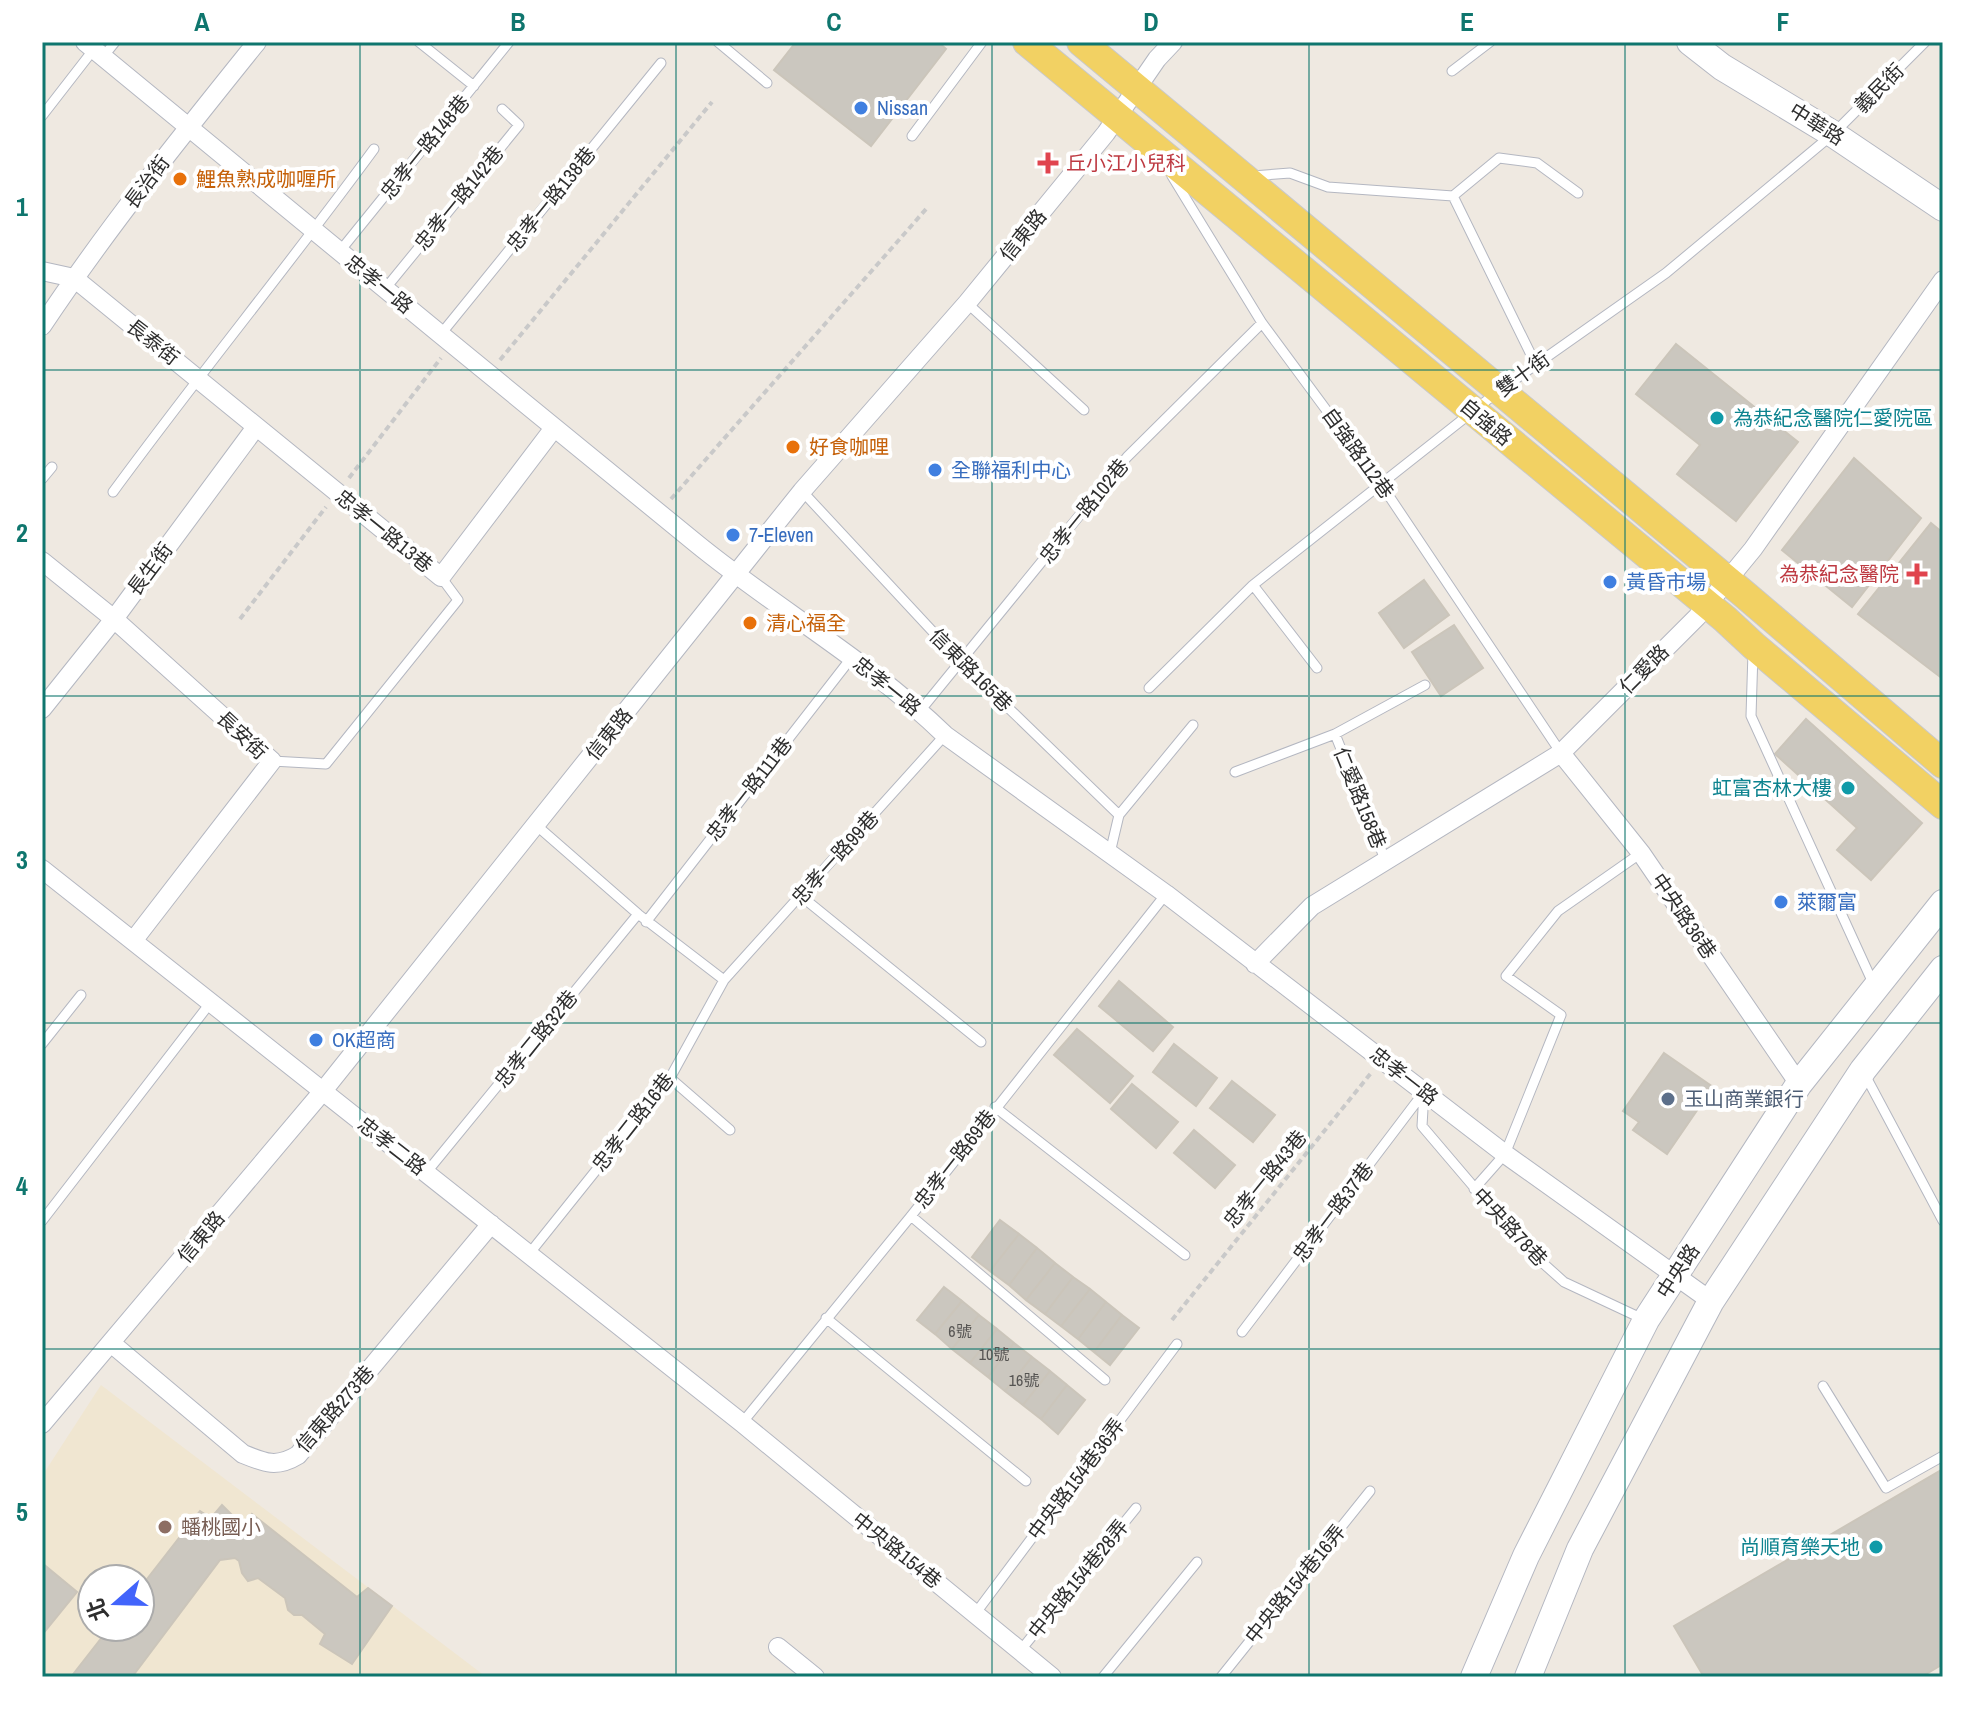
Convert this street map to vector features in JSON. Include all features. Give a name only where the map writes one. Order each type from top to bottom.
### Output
[{"type":"main road","name":"自強路","points":[[1027,42],[1707,605],[1943,805]]},
{"type":"main road","name":"自強路","points":[[1081,42],[1726,579],[1943,764]]},
{"type":"street","name":"長治街","points":[[42,326],[74,278],[188,127],[257,42]]},
{"type":"street","name":"信東路","points":[[42,1424],[323,1091],[802,491],[967,303],[1106,133],[1157,59],[1173,42]]},
{"type":"street","name":"中華路","points":[[1690,42],[1722,67],[1833,134],[1943,208]]},
{"type":"street","name":"忠孝一路","points":[[94,49],[735,575],[852,657],[945,735],[1166,894],[1505,1154],[1711,1301]]},
{"type":"street","name":"長泰街","points":[[42,271],[74,278],[256,427]]},
{"type":"street","name":"仁愛路","points":[[1255,964],[1312,906],[1561,753],[1707,605],[1753,549],[1943,280]]},
{"type":"street","name":"忠孝一路13巷","points":[[256,427],[441,577],[554,428]]},
{"type":"street","name":"長生街","points":[[42,709],[114,619],[256,427]]},
{"type":"street","name":"長安街","points":[[42,561],[114,619],[272,761],[133,941]]},
{"type":"street","name":"中央路36巷","points":[[1561,753],[1641,853],[1799,1084]]},
{"type":"street","name":"忠孝二路","points":[[42,869],[742,1423]]},
{"type":"street","name":"中央路","points":[[1474,1677],[1526,1556],[1646,1320],[1799,1084],[1943,903]]},
{"type":"street","points":[[1528,1677],[1580,1549],[1711,1301],[1863,1070],[1943,969]]},
{"type":"street","name":"信東路273巷","points":[[111,1343],[243,1454],[284,1464],[298,1455],[491,1224]]},
{"type":"street","name":"中央路154巷","points":[[742,1423],[1052,1677]]},
{"type":"street","points":[[778,1647],[809,1675]]},
{"type":"lane","points":[[42,116],[94,49],[115,42]]},
{"type":"lane","points":[[419,42],[474,86]]},
{"type":"lane","name":"忠孝一路148巷","points":[[340,251],[509,42]]},
{"type":"lane","points":[[718,42],[767,83]]},
{"type":"lane","points":[[912,136],[982,42]]},
{"type":"lane","points":[[1452,71],[1490,42]]},
{"type":"lane","name":"義民街","points":[[1833,134],[1925,42]]},
{"type":"lane","name":"忠孝一路138巷","points":[[441,334],[661,63]]},
{"type":"lane","name":"忠孝一路142巷","points":[[385,289],[519,125],[502,109]]},
{"type":"lane","name":"雙十街","points":[[1149,688],[1253,585],[1500,390],[1666,273],[1833,134]]},
{"type":"lane","points":[[113,492],[374,149]]},
{"type":"lane","name":"自強路112巷","points":[[1158,152],[1262,323],[1381,484],[1561,753]]},
{"type":"lane","points":[[1245,177],[1290,173],[1328,187],[1453,196],[1499,158],[1537,163],[1578,193]]},
{"type":"lane","points":[[1453,196],[1536,365]]},
{"type":"lane","points":[[967,303],[1084,410]]},
{"type":"lane","name":"忠孝一路102巷","points":[[920,711],[1127,457],[1262,323]]},
{"type":"lane","points":[[42,479],[52,467]]},
{"type":"lane","name":"信東路165巷","points":[[802,491],[961,662],[1119,815]]},
{"type":"lane","points":[[272,761],[326,764],[458,600],[441,577]]},
{"type":"lane","points":[[1253,585],[1317,668]]},
{"type":"lane","points":[[1754,646],[1751,716],[1876,990]]},
{"type":"lane","name":"忠孝一路111巷","points":[[646,922],[852,657]]},
{"type":"lane","points":[[1235,772],[1335,734],[1425,685]]},
{"type":"lane","points":[[1110,853],[1119,815],[1193,725]]},
{"type":"lane","name":"仁愛路158巷","points":[[1335,734],[1386,862]]},
{"type":"lane","name":"忠孝一路99巷","points":[[724,980],[945,735]]},
{"type":"lane","points":[[536,825],[646,922],[724,980]]},
{"type":"lane","points":[[1474,1189],[1505,1154],[1561,1015],[1506,976],[1558,911],[1641,853]]},
{"type":"lane","name":"忠孝一路69巷","points":[[742,1423],[911,1216],[1166,894]]},
{"type":"lane","points":[[801,896],[981,1042]]},
{"type":"lane","name":"忠孝二路32巷","points":[[426,1173],[638,914]]},
{"type":"lane","name":"忠孝二路16巷","points":[[529,1254],[670,1078],[724,980]]},
{"type":"lane","points":[[42,1044],[81,995]]},
{"type":"lane","points":[[42,1221],[211,1002]]},
{"type":"lane","points":[[1863,1070],[1943,1221]]},
{"type":"lane","points":[[670,1078],[730,1130]]},
{"type":"lane","name":"中央路78巷","points":[[1424,1092],[1422,1126],[1525,1247],[1564,1282],[1646,1320]]},
{"type":"lane","name":"忠孝一路37巷","points":[[1242,1332],[1424,1092]]},
{"type":"lane","points":[[995,1107],[1185,1255]]},
{"type":"lane","points":[[911,1216],[1105,1380]]},
{"type":"lane","points":[[826,1318],[1026,1481]]},
{"type":"lane","name":"中央路154巷36弄","points":[[975,1614],[1177,1344]]},
{"type":"lane","points":[[1823,1386],[1886,1488],[1943,1456]]},
{"type":"lane","name":"中央路154巷16弄","points":[[1221,1677],[1370,1491]]},
{"type":"lane","name":"中央路154巷28弄","points":[[1020,1651],[1136,1508]]},
{"type":"lane","points":[[1103,1677],[1197,1562]]},
{"type":"path","points":[[489,374],[712,102]]},
{"type":"path","points":[[659,513],[927,208]]},
{"type":"path","name":"忠孝一路43巷","points":[[1172,1320],[1382,1059]]},
{"type":"shaded area","name":"蟠桃國小","points":[[101,1385],[485,1676],[42,1677],[42,1476]]},
{"type":"building","name":"Nissan","points":[[796,42],[938,42],[946,49],[871,146],[774,70]]},
{"type":"building","name":"為恭紀念醫院仁愛院區","points":[[1676,344],[1798,442],[1736,521],[1677,474],[1700,445],[1636,394]]},
{"type":"building","points":[[1854,458],[1921,518],[1852,607],[1782,550]]},
{"type":"building","name":"為恭紀念醫院","points":[[1931,523],[1943,533],[1943,679],[1858,614]]},
{"type":"building","points":[[1424,580],[1449,615],[1404,648],[1379,613]]},
{"type":"building","points":[[1454,625],[1483,668],[1441,696],[1412,652]]},
{"type":"building","name":"虹富杏林大樓","points":[[1806,719],[1922,823],[1871,880],[1837,850],[1857,828],[1775,754]]},
{"type":"building","points":[[1119,981],[1173,1027],[1153,1051],[1099,1006]]},
{"type":"building","points":[[1077,1029],[1133,1076],[1110,1103],[1054,1055]]},
{"type":"building","points":[[1174,1044],[1217,1078],[1196,1106],[1153,1072]]},
{"type":"building","points":[[1664,1053],[1713,1087],[1667,1154],[1633,1130],[1639,1122],[1623,1111]]},
{"type":"building","points":[[1232,1081],[1275,1115],[1253,1142],[1210,1108]]},
{"type":"building","points":[[1132,1084],[1178,1122],[1156,1148],[1111,1109]]},
{"type":"building","points":[[1194,1130],[1235,1165],[1215,1188],[1174,1153]]},
{"type":"building","points":[[1000,1220],[1019,1234],[990,1271],[972,1257]]},
{"type":"building","points":[[1019,1234],[1037,1248],[1009,1285],[990,1271]]},
{"type":"building","points":[[1037,1248],[1055,1263],[1026,1300],[1009,1285]]},
{"type":"building","points":[[1055,1263],[1073,1277],[1045,1314],[1026,1300]]},
{"type":"building","points":[[1073,1277],[1090,1289],[1061,1326],[1045,1314]]},
{"type":"building","points":[[944,1287],[962,1301],[935,1334],[917,1320]]},
{"type":"building","points":[[1090,1289],[1106,1302],[1078,1339],[1061,1326]]},
{"type":"building","points":[[962,1301],[979,1315],[952,1349],[935,1334]]},
{"type":"building","points":[[1106,1302],[1122,1315],[1094,1352],[1078,1339]]},
{"type":"building","points":[[979,1315],[997,1329],[970,1363],[952,1349]]},
{"type":"building","points":[[1122,1315],[1139,1328],[1110,1365],[1094,1352]]},
{"type":"building","points":[[997,1329],[1014,1343],[988,1377],[970,1363]]},
{"type":"building","points":[[1014,1343],[1032,1357],[1005,1391],[988,1377]]},
{"type":"building","points":[[1032,1357],[1050,1371],[1023,1405],[1005,1391]]},
{"type":"building","points":[[1050,1371],[1067,1385],[1041,1419],[1023,1405]]},
{"type":"building","points":[[1067,1385],[1085,1400],[1058,1434],[1041,1419]]},
{"type":"building","name":"尚順育樂天地","points":[[1943,1469],[1943,1664],[1921,1677],[1704,1677],[1674,1626]]},
{"type":"building","points":[[222,1505],[245,1528],[252,1514],[357,1597],[368,1588],[392,1606],[352,1664],[320,1644],[325,1634],[302,1615],[294,1615],[288,1610],[285,1598],[258,1578],[248,1581],[235,1558],[220,1560],[132,1677],[71,1677],[98,1643],[156,1643],[156,1567],[200,1511],[211,1518]]},
{"type":"building","points":[[42,1563],[76,1593],[42,1635]]},
{"type":"place","name":"Nissan","points":[[861,108]]},
{"type":"place","name":"丘小江小兒科","points":[[1048,163]]},
{"type":"place","name":"鯉魚熟成咖喱所","points":[[180,179]]},
{"type":"place","name":"為恭紀念醫院仁愛院區","points":[[1717,418]]},
{"type":"place","name":"好食咖哩","points":[[793,447]]},
{"type":"place","name":"全聯福利中心","points":[[935,470]]},
{"type":"place","name":"7-Eleven","points":[[733,535]]},
{"type":"place","name":"為恭紀念醫院","points":[[1917,574]]},
{"type":"place","name":"黃昏市場","points":[[1610,582]]},
{"type":"place","name":"清心福全","points":[[750,623]]},
{"type":"place","name":"虹富杏林大樓","points":[[1848,788]]},
{"type":"place","name":"萊爾富","points":[[1781,902]]},
{"type":"place","name":"OK超商","points":[[316,1040]]},
{"type":"place","name":"玉山商業銀行","points":[[1668,1099]]},
{"type":"place","name":"蟠桃國小","points":[[165,1527]]},
{"type":"place","name":"尚順育樂天地","points":[[1876,1547]]}]
